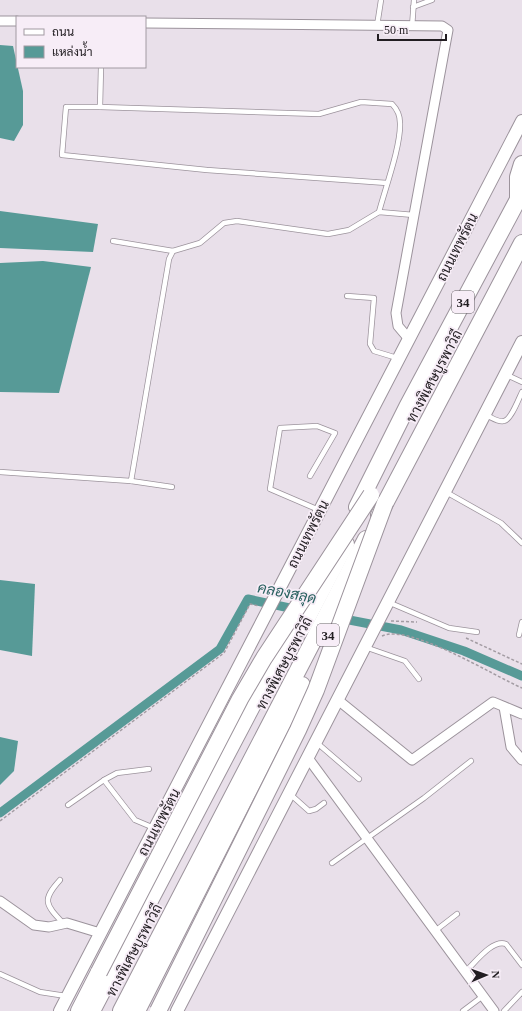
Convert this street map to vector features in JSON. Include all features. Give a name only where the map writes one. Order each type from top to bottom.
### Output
[{"type":"highway","points":[[521,200],[518,178],[522,164]]},
{"type":"highway","name":"ทางพิเศษบูรพาวิถี","points":[[120,1011],[378,499],[521,200]]},
{"type":"highway","name":"ถนนเทพรัตน","points":[[92,1011],[199,804],[363,497],[407,407],[521,200]]},
{"type":"highway","name":"ทางพิเศษบูรพาวิถี","points":[[102,1011],[378,499],[522,243]]},
{"type":"highway","name":"34","points":[[137,1011],[393,507],[522,261]]},
{"type":"highway","points":[[79,1011],[244,692],[264,658],[378,499]]},
{"type":"highway","points":[[158,1011],[214,901],[316,690],[378,499]]},
{"type":"main road","name":"ถนนเทพรัตน","points":[[60,1011],[66,996],[263,622],[522,121]]},
{"type":"main road","points":[[177,1011],[338,700],[370,649],[371,635],[522,342]]},
{"type":"street","points":[[0,21],[16,21]]},
{"type":"street","points":[[146,23],[412,27],[442,26],[446,28],[449,33],[396,313],[398,326],[409,339]]},
{"type":"street","points":[[338,700],[412,760],[493,702],[522,714]]},
{"type":"street","points":[[504,707],[511,747],[522,760]]},
{"type":"street","points":[[308,758],[494,1011]]},
{"type":"street","points":[[0,901],[34,925],[49,928],[63,923],[100,933]]},
{"type":"lane","points":[[377,26],[381,0]]},
{"type":"lane","points":[[412,27],[414,0]]},
{"type":"lane","points":[[413,7],[432,0]]},
{"type":"lane","points":[[100,108],[101,68]]},
{"type":"lane","points":[[379,212],[387,183],[396,150],[400,123],[397,110],[392,104],[361,102],[319,114],[66,107],[62,155],[207,170],[387,183]]},
{"type":"lane","points":[[113,241],[173,251],[200,244],[224,223],[237,221],[328,234],[349,230],[379,212],[414,216]]},
{"type":"lane","points":[[131,481],[168,259],[173,251]]},
{"type":"lane","points":[[347,296],[374,298],[370,344],[374,351],[399,359]]},
{"type":"lane","points":[[505,374],[522,382]]},
{"type":"lane","points":[[484,414],[504,421],[509,418],[522,392]]},
{"type":"lane","points":[[310,476],[335,433],[317,426],[280,428],[270,489],[320,511]]},
{"type":"lane","points":[[0,472],[131,481],[172,487]]},
{"type":"lane","points":[[444,491],[501,523],[522,543]]},
{"type":"lane","points":[[388,602],[449,628],[477,632]]},
{"type":"lane","points":[[519,635],[522,622]]},
{"type":"lane","points":[[370,649],[405,661],[419,679]]},
{"type":"lane","points":[[316,742],[359,779]]},
{"type":"lane","points":[[332,863],[472,761]]},
{"type":"lane","points":[[68,806],[104,780],[118,773],[149,769]]},
{"type":"lane","points":[[104,780],[135,820],[155,829]]},
{"type":"lane","points":[[290,794],[309,811],[316,809],[324,803]]},
{"type":"lane","points":[[60,880],[48,894],[47,898],[50,905],[63,923]]},
{"type":"lane","points":[[435,930],[457,914]]},
{"type":"lane","points":[[465,972],[495,944],[502,942],[506,944],[522,965]]},
{"type":"lane","points":[[0,974],[40,992],[66,996]]},
{"type":"lane","points":[[504,1011],[522,992]]},
{"type":"lane","points":[[463,1011],[482,996]]},
{"type":"path","points":[[0,821],[224,653],[250,604],[260,606],[263,622]]},
{"type":"path","points":[[370,649],[385,635],[419,639],[440,647],[522,688]]},
{"type":"water","points":[[0,45],[13,46],[16,68],[18,68],[23,91],[23,125],[14,141],[0,138]]},
{"type":"water","points":[[0,211],[98,224],[93,252],[0,248]]},
{"type":"water","points":[[43,261],[91,267],[59,393],[0,392],[0,263]]},
{"type":"water","points":[[0,580],[35,584],[32,656],[0,650]]},
{"type":"water","points":[[0,737],[18,741],[14,771],[0,785]]},
{"type":"waterway","name":"คลองสลุด","points":[[0,813],[220,649],[248,599],[299,610]]},
{"type":"waterway","name":"คลองสลุด","points":[[339,618],[401,630],[464,651],[522,676]]}]
